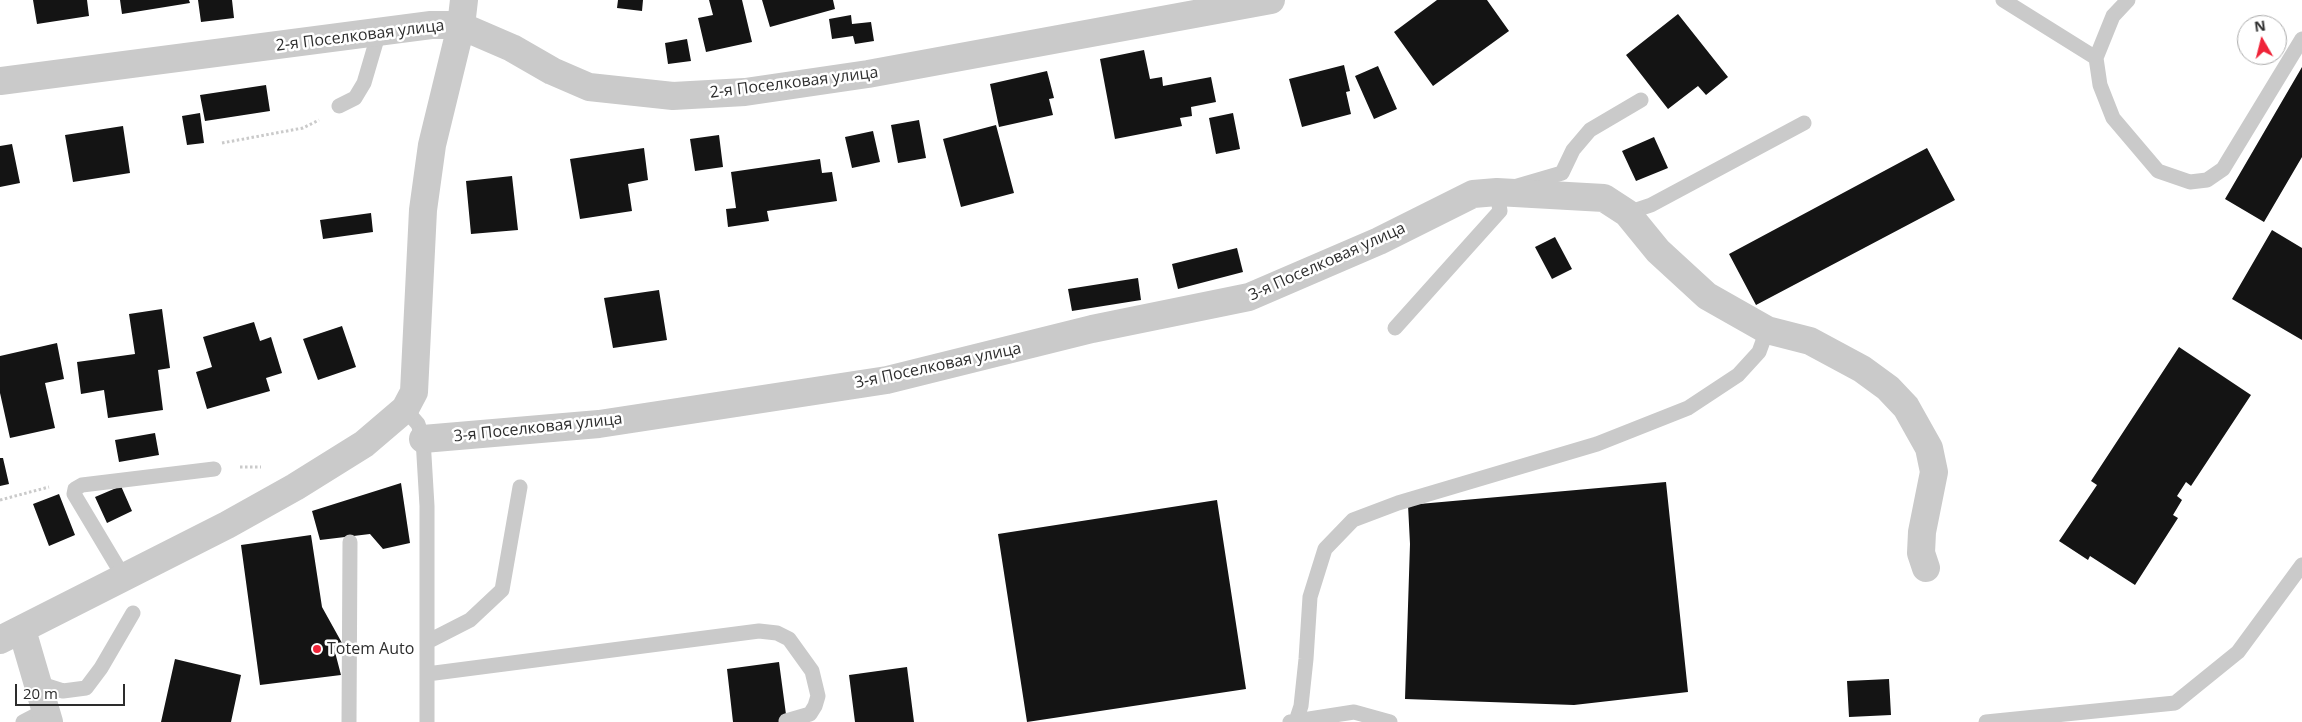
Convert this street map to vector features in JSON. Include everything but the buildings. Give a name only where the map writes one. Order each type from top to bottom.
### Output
[{"type":"street","name":"2-я Поселковая улица","points":[[0,81],[432,25],[462,13],[512,48],[552,71],[589,86],[673,96],[745,92],[868,74],[1271,0]]},
{"type":"street","points":[[40,718],[38,684],[11,635],[123,576],[227,525],[295,487],[364,444],[405,409],[414,392],[423,210],[432,146],[462,13]]},
{"type":"street","name":"3-я Поселковая улица","points":[[423,439],[600,424],[887,380],[1092,329],[1249,297],[1379,241],[1473,194],[1497,192],[1604,198],[1627,213],[1658,251],[1707,296],[1767,330],[1810,342],[1862,369],[1888,388],[1906,407],[1929,448],[1934,472],[1922,532],[1921,553],[1926,568]]},
{"type":"lane","points":[[2003,0],[2096,58]]},
{"type":"lane","points":[[2128,0],[2113,16],[2096,58],[2100,85],[2113,118],[2158,171],[2190,182],[2207,180],[2223,169],[2302,40]]},
{"type":"lane","points":[[340,106],[355,98],[364,83],[379,32]]},
{"type":"lane","points":[[1394,328],[1500,212],[1497,192],[1562,173],[1573,150],[1590,130],[1641,100]]},
{"type":"lane","points":[[1627,213],[1651,205],[1804,123]]},
{"type":"lane","points":[[1293,721],[1300,706],[1306,659],[1310,596],[1325,549],[1352,520],[1398,503],[1597,444],[1688,408],[1738,375],[1759,352],[1767,330]]},
{"type":"lane","points":[[405,409],[418,424],[423,439],[427,506],[427,722]]},
{"type":"lane","points":[[123,576],[74,494],[75,489],[82,485],[214,469]]},
{"type":"lane","points":[[427,642],[470,620],[502,590],[520,487]]},
{"type":"lane","points":[[349,722],[350,542]]},
{"type":"lane","points":[[1986,722],[2175,703],[2238,652],[2302,565]]},
{"type":"lane","points":[[38,684],[64,691],[86,688],[101,668],[133,613]]},
{"type":"lane","points":[[427,674],[759,631],[777,633],[789,639],[812,671],[818,696],[810,714],[800,719],[786,720]]},
{"type":"lane","points":[[1293,721],[1354,712],[1390,722]]},
{"type":"path","points":[[222,143],[303,128],[332,113],[340,106]]},
{"type":"path","points":[[0,500],[59,484],[75,489]]},
{"type":"place","name":"Totem Auto","points":[[317,649]]}]
